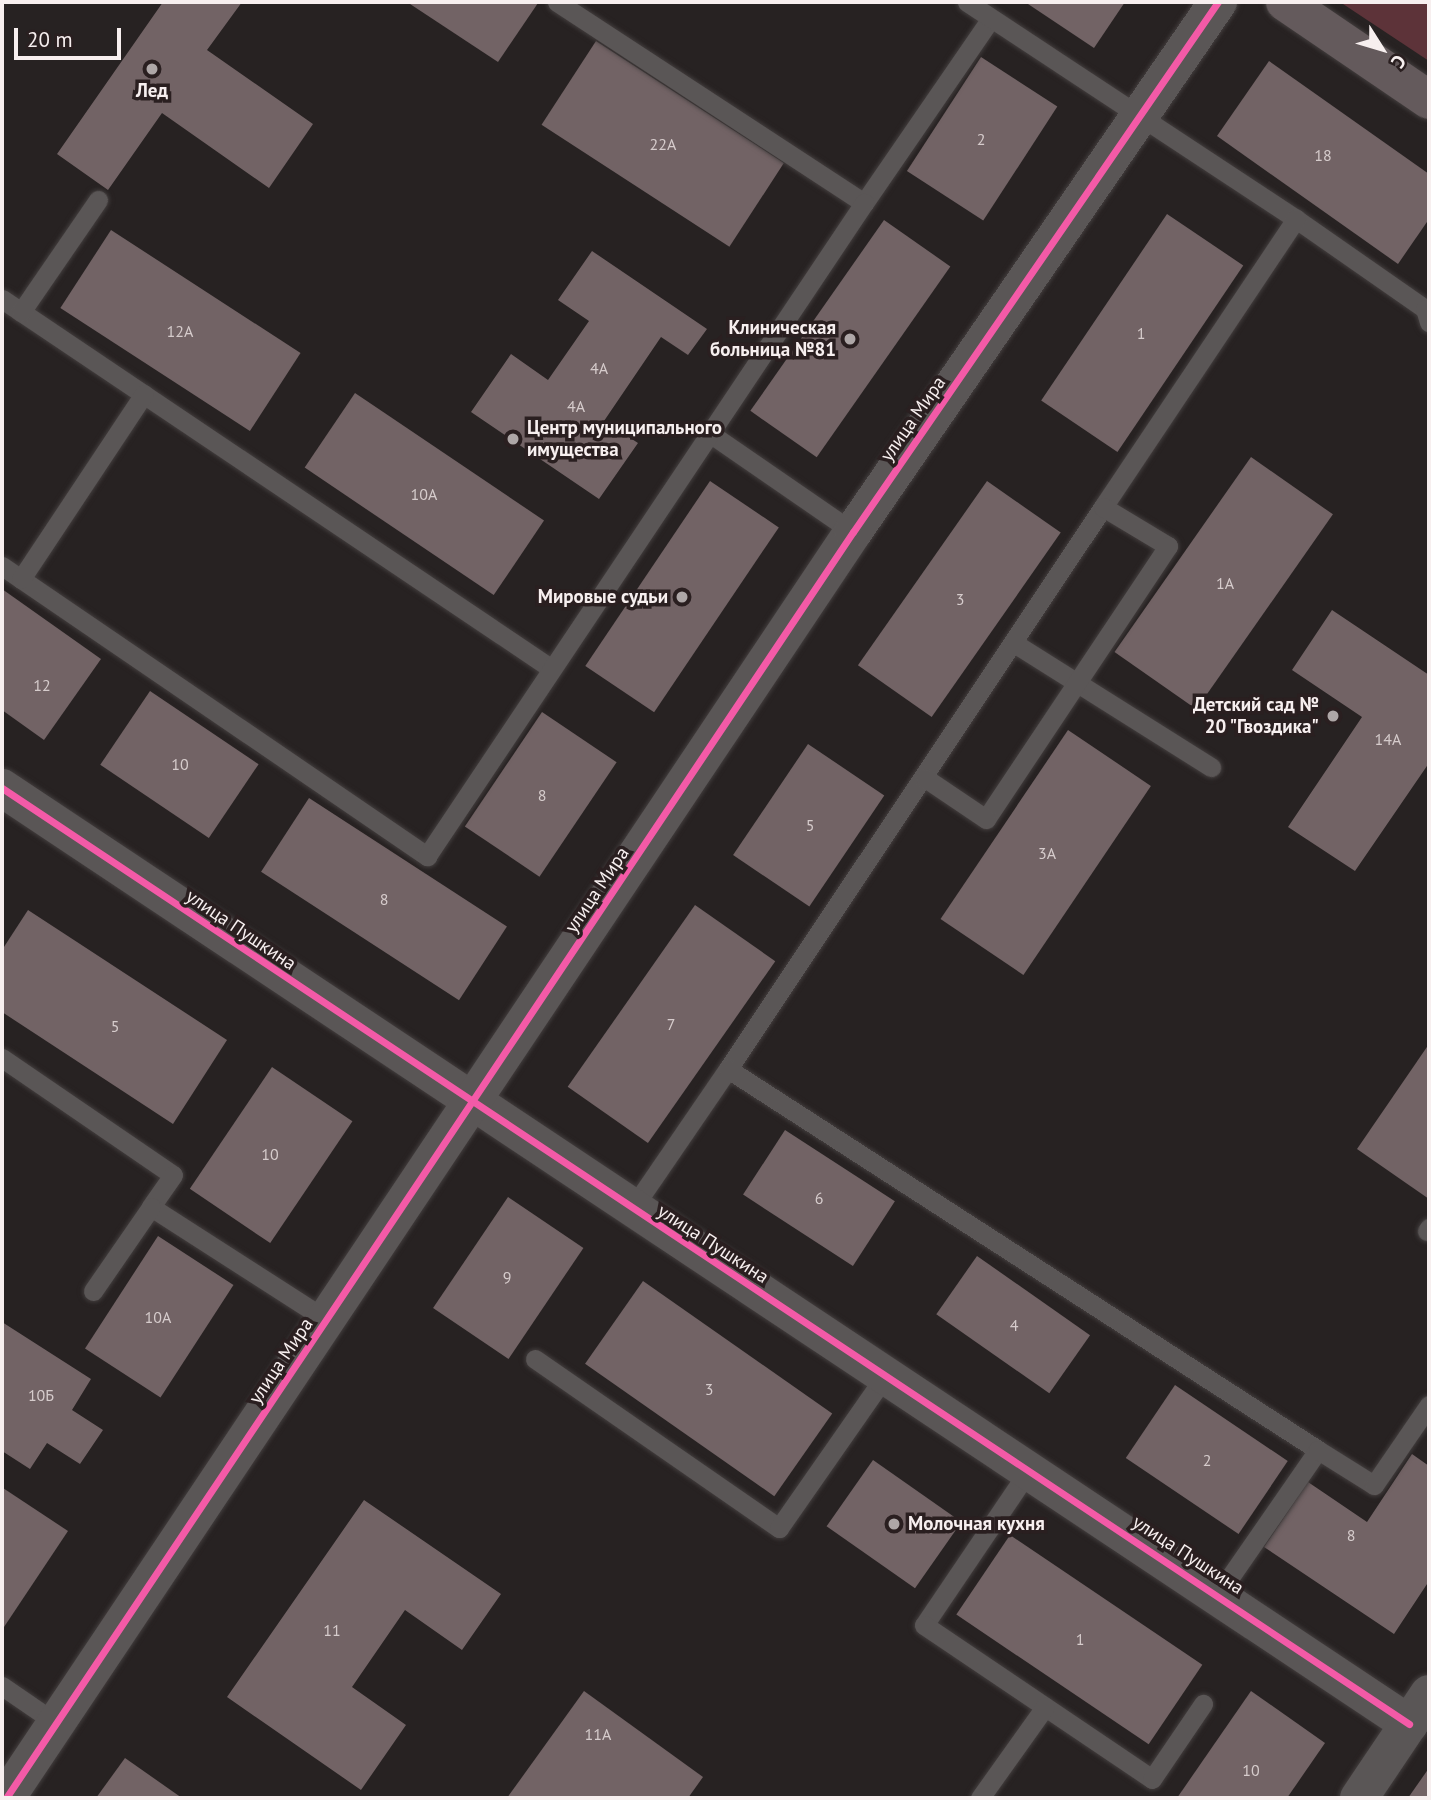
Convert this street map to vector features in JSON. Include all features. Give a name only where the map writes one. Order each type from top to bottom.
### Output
[{"type":"main road","points":[[1285,2],[1429,100]]},
{"type":"street","name":"улица Мира","points":[[6,1798],[473,1105],[853,533],[1146,115],[1218,2]]},
{"type":"street","name":"улица Пушкина","points":[[2,788],[473,1105],[1029,1470],[1219,1593],[1419,1709]]},
{"type":"street","points":[[1359,1798],[1419,1709]]},
{"type":"lane","points":[[967,2],[1146,115],[1425,309],[1429,322]]},
{"type":"lane","points":[[561,3],[864,203]]},
{"type":"lane","points":[[2,566],[427,856],[549,667],[991,18]]},
{"type":"lane","points":[[21,312],[98,200]]},
{"type":"lane","points":[[632,1209],[925,778],[1296,219]]},
{"type":"lane","points":[[2,299],[549,667]]},
{"type":"lane","points":[[21,579],[144,394]]},
{"type":"lane","points":[[708,432],[853,533]]},
{"type":"lane","points":[[925,778],[986,819],[1168,546],[1103,507]]},
{"type":"lane","points":[[1014,643],[1211,767]]},
{"type":"lane","points":[[2,1058],[173,1175],[93,1291]]},
{"type":"lane","points":[[728,1069],[1374,1485],[1429,1405]]},
{"type":"lane","points":[[151,1207],[327,1320]]},
{"type":"lane","points":[[536,1359],[779,1528],[885,1376]]},
{"type":"lane","points":[[1219,1593],[1318,1450]]},
{"type":"lane","points":[[1029,1470],[924,1625],[1152,1779],[1203,1704]]},
{"type":"lane","points":[[2,1686],[56,1723]]},
{"type":"lane","points":[[980,1798],[1045,1707]]},
{"type":"shaded area","points":[[1340,2],[1429,2],[1429,61]]},
{"type":"building","points":[[163,2],[242,2],[207,50],[313,124],[269,188],[162,113],[108,190],[57,154]]},
{"type":"building","points":[[407,2],[536,2],[538,3],[498,62]]},
{"type":"building","points":[[1025,2],[1125,2],[1094,48]]},
{"type":"building","points":[[596,41],[784,163],[729,247],[542,125]]},
{"type":"building","points":[[981,57],[1057,107],[983,221],[907,171]]},
{"type":"building","points":[[1269,61],[1429,174],[1429,219],[1398,264],[1217,136]]},
{"type":"building","points":[[1167,214],[1243,265],[1117,452],[1041,401]]},
{"type":"building","name":"Клиническая больница №81","points":[[884,220],[950,266],[817,457],[750,411]]},
{"type":"building","points":[[111,230],[301,353],[250,431],[60,308]]},
{"type":"building","points":[[592,251],[707,329],[688,355],[661,337],[604,421],[638,443],[599,499],[471,412],[511,354],[548,380],[589,321],[558,300]]},
{"type":"building","points":[[355,393],[544,520],[494,595],[305,468]]},
{"type":"building","points":[[1251,457],[1333,514],[1196,709],[1114,652]]},
{"type":"building","name":"Мировые судьи","points":[[710,481],[779,527],[654,712],[585,666]]},
{"type":"building","points":[[987,481],[1061,533],[932,717],[858,665]]},
{"type":"building","points":[[2,589],[101,659],[44,740],[2,710]]},
{"type":"building","points":[[1332,610],[1429,675],[1429,763],[1355,871],[1288,827],[1362,717],[1292,670]]},
{"type":"building","points":[[150,691],[259,764],[209,838],[100,765]]},
{"type":"building","points":[[542,712],[617,762],[539,877],[465,826]]},
{"type":"building","points":[[1068,730],[1151,786],[1023,975],[941,919]]},
{"type":"building","points":[[808,744],[884,795],[809,907],[733,855]]},
{"type":"building","points":[[309,798],[507,927],[459,1000],[261,872]]},
{"type":"building","points":[[695,905],[775,961],[648,1143],[568,1087]]},
{"type":"building","points":[[28,910],[227,1040],[173,1124],[2,1012],[2,950]]},
{"type":"building","points":[[1429,1044],[1429,1199],[1357,1149]]},
{"type":"building","points":[[272,1067],[352,1121],[270,1243],[190,1189]]},
{"type":"building","points":[[785,1130],[895,1201],[853,1266],[743,1195]]},
{"type":"building","points":[[508,1197],[583,1248],[509,1359],[433,1308]]},
{"type":"building","points":[[158,1236],[233,1285],[160,1397],[85,1348]]},
{"type":"building","points":[[977,1256],[1090,1335],[1049,1393],[936,1314]]},
{"type":"building","points":[[643,1281],[832,1413],[774,1496],[585,1364]]},
{"type":"building","points":[[2,1322],[91,1379],[72,1410],[103,1430],[80,1464],[47,1443],[30,1469],[2,1451]]},
{"type":"building","points":[[1175,1385],[1288,1461],[1239,1534],[1126,1458]]},
{"type":"building","points":[[1412,1454],[1429,1466],[1429,1581],[1394,1634],[1264,1547],[1308,1482],[1367,1522]]},
{"type":"building","name":"Молочная кухня","points":[[873,1460],[961,1522],[915,1588],[827,1526]]},
{"type":"building","points":[[3,1488],[68,1531],[2,1630],[2,1490]]},
{"type":"building","points":[[364,1500],[501,1594],[462,1650],[405,1610],[352,1687],[406,1725],[361,1790],[227,1697]]},
{"type":"building","points":[[1010,1535],[1202,1665],[1149,1744],[956,1615]]},
{"type":"building","points":[[584,1691],[703,1777],[688,1798],[507,1798]]},
{"type":"building","points":[[1251,1691],[1325,1743],[1287,1798],[1177,1798]]},
{"type":"building","points":[[125,1758],[182,1798],[96,1798]]},
{"type":"building","points":[[1429,1768],[1429,1798],[1408,1798]]},
{"type":"cycle path","points":[[6,1798],[853,532],[1218,2]]},
{"type":"cycle path","points":[[2,788],[1409,1724]]},
{"type":"place","name":"Лед","points":[[152,69]]},
{"type":"place","name":"Клиническая больница №81","points":[[850,339]]},
{"type":"place","name":"Центр муниципального имущества","points":[[513,439]]},
{"type":"place","name":"Мировые судьи","points":[[682,597]]},
{"type":"place","name":"Детский сад № 20 \"Гвоздика\"","points":[[1333,716]]},
{"type":"place","name":"Молочная кухня","points":[[894,1524]]}]
